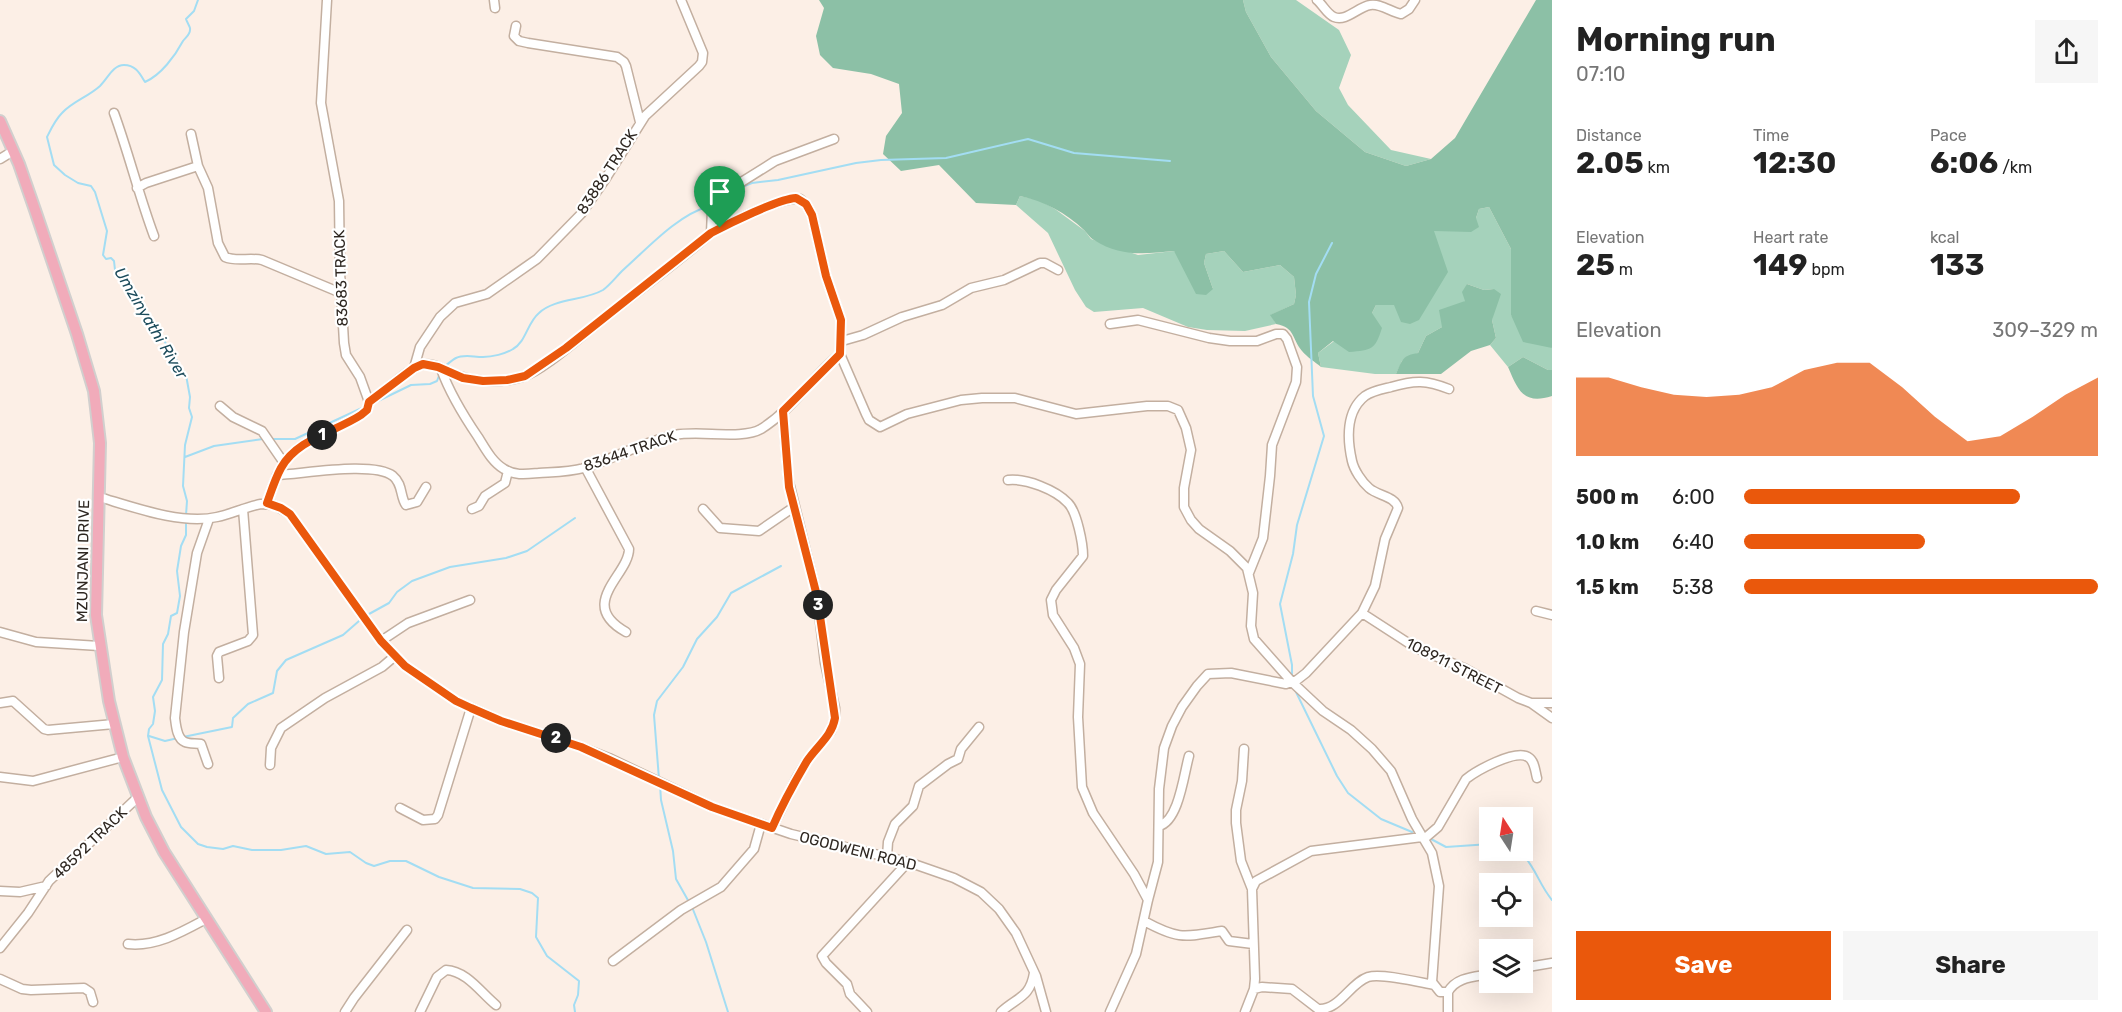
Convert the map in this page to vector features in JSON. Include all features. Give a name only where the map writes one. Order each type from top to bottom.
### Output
[{"type":"main road","name":"MZUNJANI DRIVE","points":[[0,121],[13,151],[89,369],[100,442],[96,601],[99,646],[114,724],[123,757],[138,797],[164,852],[266,1012]]},
{"type":"street","name":"83683 TRACK","points":[[327,0],[320,98],[339,201],[341,293],[346,355],[360,377],[369,402]]},
{"type":"street","name":"83886 TRACK","points":[[414,368],[416,356],[427,334],[450,307],[498,288],[537,259],[575,220],[606,178],[640,122],[702,62],[703,53],[681,0]]},
{"type":"street","points":[[1317,0],[1335,17],[1345,16],[1369,5],[1401,14],[1409,9],[1415,0]]},
{"type":"street","points":[[516,26],[514,36],[519,41],[621,59],[626,66],[640,122]]},
{"type":"street","points":[[114,113],[125,141],[137,188],[154,236]]},
{"type":"street","points":[[191,134],[198,166],[208,188],[218,243],[225,257],[233,260],[250,258],[262,260],[341,293]]},
{"type":"street","points":[[711,233],[713,205],[724,193],[775,161],[834,139]]},
{"type":"street","points":[[0,159],[13,151]]},
{"type":"street","points":[[137,188],[198,166]]},
{"type":"street","points":[[99,497],[145,511],[199,519],[209,519],[267,503],[284,463],[301,447],[361,415],[367,410],[369,402],[414,368],[427,364],[456,376],[483,381],[507,380],[525,376],[566,348],[711,233],[736,220],[796,198],[804,201],[812,215],[826,276],[841,320],[840,354],[869,420],[880,427],[907,414],[961,400],[982,398],[1015,398],[1076,414],[1147,406],[1168,406],[1178,410],[1186,428],[1191,450],[1184,499],[1187,514],[1199,529],[1230,551],[1249,573],[1253,593],[1252,635],[1292,682],[1323,711],[1358,737],[1387,766],[1412,819],[1432,852],[1439,886],[1438,922],[1432,975],[1434,985],[1440,992],[1448,992]]},
{"type":"street","points":[[842,341],[863,335],[902,317],[942,305],[971,288],[1004,280],[1040,263],[1045,263],[1058,270]]},
{"type":"street","points":[[1110,324],[1138,320],[1230,341],[1257,341],[1276,334],[1282,334],[1287,339],[1296,367],[1296,382],[1272,445],[1263,538],[1249,573]]},
{"type":"street","name":"83644 TRACK","points":[[508,471],[530,474],[568,471],[674,435],[694,432],[735,434],[754,432],[783,411],[840,354]]},
{"type":"street","points":[[441,369],[450,391],[475,433],[496,462],[508,471],[505,483],[485,496],[479,506],[472,509]]},
{"type":"street","points":[[1110,1012],[1136,954],[1158,862],[1159,789],[1164,748],[1182,707],[1203,679],[1212,673],[1231,673],[1280,683],[1292,682],[1311,669],[1362,613],[1375,586],[1385,539],[1398,508],[1394,500],[1369,488],[1356,469],[1348,434],[1352,415],[1367,395],[1396,386],[1422,381],[1449,389]]},
{"type":"street","points":[[220,406],[233,417],[262,431],[284,463]]},
{"type":"street","points":[[772,828],[797,777],[831,730],[835,718],[817,596],[788,478],[783,411]]},
{"type":"street","points":[[585,467],[629,549],[628,556],[608,588],[605,606],[609,618],[617,627],[626,632]]},
{"type":"street","points":[[277,476],[317,473],[342,468],[387,473],[397,481],[406,505],[417,502],[426,487]]},
{"type":"street","points":[[1008,480],[1026,480],[1063,499],[1071,507],[1078,523],[1083,556],[1056,590],[1051,606],[1080,664],[1078,717],[1082,787],[1093,813],[1134,874],[1148,900]]},
{"type":"street","name":"OGODWENI ROAD","points":[[267,503],[290,514],[381,641],[395,656],[415,673],[456,701],[501,721],[581,747],[702,803],[772,828],[908,862],[969,884],[992,901],[1006,916],[1034,973],[1046,1012]]},
{"type":"street","points":[[703,509],[720,528],[754,532],[764,529],[794,507]]},
{"type":"street","points":[[219,678],[217,656],[219,652],[248,641],[253,635],[243,509]]},
{"type":"street","points":[[208,764],[201,744],[183,742],[180,738],[175,718],[197,553],[209,519]]},
{"type":"street","points":[[381,641],[408,623],[470,600]]},
{"type":"street","points":[[1536,611],[1552,615]]},
{"type":"street","name":"108911 STREET","points":[[1362,613],[1414,647],[1444,658],[1506,693],[1531,703],[1552,704]]},
{"type":"street","points":[[0,632],[36,642],[99,646]]},
{"type":"street","points":[[270,765],[271,748],[281,728],[325,698],[382,667],[395,656]]},
{"type":"street","points":[[0,703],[13,701],[48,730],[114,724]]},
{"type":"street","points":[[1531,703],[1552,718]]},
{"type":"street","points":[[400,808],[423,820],[435,819],[438,815],[471,708]]},
{"type":"street","points":[[887,857],[888,842],[896,822],[912,807],[920,785],[958,759],[961,749],[980,727]]},
{"type":"street","points":[[1244,749],[1236,823],[1241,861],[1252,889],[1254,989],[1245,1012]]},
{"type":"street","points":[[1159,826],[1167,823],[1173,813],[1189,756]]},
{"type":"street","points":[[1252,889],[1256,881],[1265,875],[1311,851],[1423,838],[1438,827],[1471,775],[1506,758],[1527,756],[1532,762],[1537,778]]},
{"type":"street","points":[[0,777],[33,781],[123,757]]},
{"type":"street","name":"48592 TRACK","points":[[0,948],[60,870],[138,797]]},
{"type":"street","points":[[613,961],[681,910],[721,887],[754,849],[761,824]]},
{"type":"street","points":[[867,1012],[850,994],[847,984],[825,963],[822,956],[908,862]]},
{"type":"street","points":[[0,891],[20,892],[46,886]]},
{"type":"street","points":[[128,945],[149,945],[206,920]]},
{"type":"street","points":[[1144,921],[1175,935],[1187,936],[1222,931],[1229,941],[1253,944]]},
{"type":"street","points":[[345,1012],[407,930]]},
{"type":"street","points":[[1533,966],[1552,963]]},
{"type":"street","points":[[420,1012],[438,977],[446,970],[454,971],[470,980],[496,1005]]},
{"type":"street","points":[[1001,1012],[1025,995],[1032,987],[1034,973]]},
{"type":"street","points":[[1254,989],[1262,987],[1292,989],[1322,1010],[1330,1008],[1362,980],[1373,976],[1434,985]]},
{"type":"street","points":[[1448,1012],[1448,992],[1452,984],[1462,979],[1479,976]]},
{"type":"street","points":[[0,979],[22,989],[31,990],[84,988],[90,992],[93,1002]]},
{"type":"green space","points":[[819,0],[1243,0],[1246,12],[1271,57],[1316,111],[1365,152],[1406,166],[1431,159],[1455,138],[1536,0],[1552,0],[1552,348],[1523,342],[1511,315],[1511,249],[1489,207],[1479,209],[1476,218],[1479,227],[1471,232],[1434,231],[1448,272],[1419,320],[1410,324],[1401,322],[1394,305],[1376,305],[1372,313],[1382,328],[1375,345],[1372,348],[1349,352],[1333,341],[1318,353],[1321,367],[1302,351],[1290,331],[1276,324],[1270,315],[1294,304],[1296,295],[1294,277],[1280,265],[1243,272],[1224,251],[1206,254],[1204,263],[1213,289],[1206,295],[1196,294],[1174,251],[1133,253],[1113,249],[1093,239],[1054,208],[1020,196],[1016,205],[976,203],[939,165],[901,171],[883,154],[886,136],[902,113],[899,84],[871,74],[833,68],[820,55],[816,36],[824,8]]},
{"type":"green space","points":[[1243,0],[1296,0],[1339,30],[1351,55],[1339,88],[1348,105],[1391,150],[1431,159],[1406,166],[1365,152],[1316,111],[1271,57],[1246,12]]},
{"type":"green space","points":[[1020,196],[1039,200],[1055,209],[1085,231],[1091,239],[1138,255],[1174,251],[1213,289],[1204,263],[1206,254],[1224,251],[1243,272],[1280,265],[1294,277],[1296,295],[1294,304],[1271,315],[1276,324],[1245,331],[1188,327],[1143,308],[1094,312],[1086,307],[1075,290],[1048,233],[1016,205]]},
{"type":"green space","points":[[1489,207],[1511,249],[1511,315],[1552,348],[1552,370],[1523,357],[1508,367],[1490,345],[1496,338],[1492,320],[1494,289],[1484,290],[1467,284],[1465,301],[1442,327],[1426,336],[1418,353],[1402,361],[1396,374],[1375,374],[1321,367],[1318,353],[1372,313],[1376,305],[1394,305],[1434,231],[1476,218],[1479,209]]},
{"type":"green space","points":[[1467,284],[1484,290],[1494,289],[1501,294],[1492,320],[1496,338],[1490,345],[1471,351],[1441,374],[1396,374],[1404,359],[1418,353],[1426,336],[1442,327],[1439,310],[1465,301],[1462,292]]},
{"type":"green space","points":[[1523,357],[1552,370],[1552,396],[1528,397],[1519,389],[1508,367]]},
{"type":"waterway","name":"Umzinyathi River","points":[[186,515],[187,501],[183,486],[185,445],[192,417],[186,375],[147,314],[115,270],[114,261],[111,258],[106,259],[103,255],[107,231],[95,192],[91,186],[78,183],[54,165],[47,137],[62,113],[100,86],[117,67],[124,65],[132,67],[145,82],[162,70],[189,34],[190,28],[186,19],[194,11],[198,0]]},
{"type":"waterway","points":[[725,197],[752,183],[778,180],[856,163],[946,158],[1028,139],[1074,153],[1170,161]]},
{"type":"waterway","points":[[445,366],[459,357],[490,356],[513,349],[521,342],[539,313],[561,302],[603,290],[674,225],[709,206]]},
{"type":"waterway","points":[[1292,676],[1292,665],[1280,604],[1293,554],[1297,525],[1324,436],[1313,396],[1309,302],[1316,274],[1332,243]]},
{"type":"waterway","points":[[372,404],[411,385],[430,384],[437,381],[440,373]]},
{"type":"waterway","points":[[272,439],[295,439],[364,407]]},
{"type":"waterway","points":[[185,457],[214,446],[263,439]]},
{"type":"waterway","points":[[369,614],[389,603],[397,592],[412,581],[450,567],[506,558],[527,551],[575,518]]},
{"type":"waterway","name":"Umzinyathi River","points":[[186,521],[186,535],[181,546],[177,571],[180,596],[177,613],[171,616],[168,634],[163,644],[162,680],[153,697],[155,711],[148,736],[162,790],[181,827],[198,844],[207,847],[223,849],[233,846],[252,850],[281,850],[306,846],[326,854],[350,852],[374,866],[390,861],[406,861],[439,877],[473,888],[520,889],[532,893],[538,898],[536,937],[547,956],[579,981],[578,995],[574,1005],[575,1012]]},
{"type":"waterway","points":[[659,779],[654,715],[657,701],[683,667],[697,639],[717,617],[731,593],[781,566]]},
{"type":"waterway","points":[[183,737],[232,727],[233,718],[248,704],[273,693],[277,671],[286,660],[343,635],[359,621]]},
{"type":"waterway","points":[[1295,690],[1337,776],[1348,793],[1381,819],[1412,832]]},
{"type":"waterway","points":[[149,736],[165,741],[178,738]]},
{"type":"waterway","points":[[660,784],[676,879],[689,902]]},
{"type":"waterway","points":[[1431,839],[1446,847],[1479,845]]},
{"type":"waterway","points":[[1527,861],[1552,900]]},
{"type":"waterway","points":[[692,907],[706,942],[728,1012]]},
{"type":"route","points":[[796,198],[804,201],[812,215],[826,276],[842,324],[840,354],[783,411],[789,487],[817,596],[825,663],[835,718],[831,730],[797,777],[772,828],[712,807],[609,758],[501,721],[456,701],[405,666],[395,656],[381,641],[290,514],[267,503],[280,469],[293,453],[314,439],[361,415],[367,410],[369,402],[414,368],[427,364],[456,376],[483,381],[507,380],[525,376],[566,348],[720,228],[789,199],[796,198]]}]
